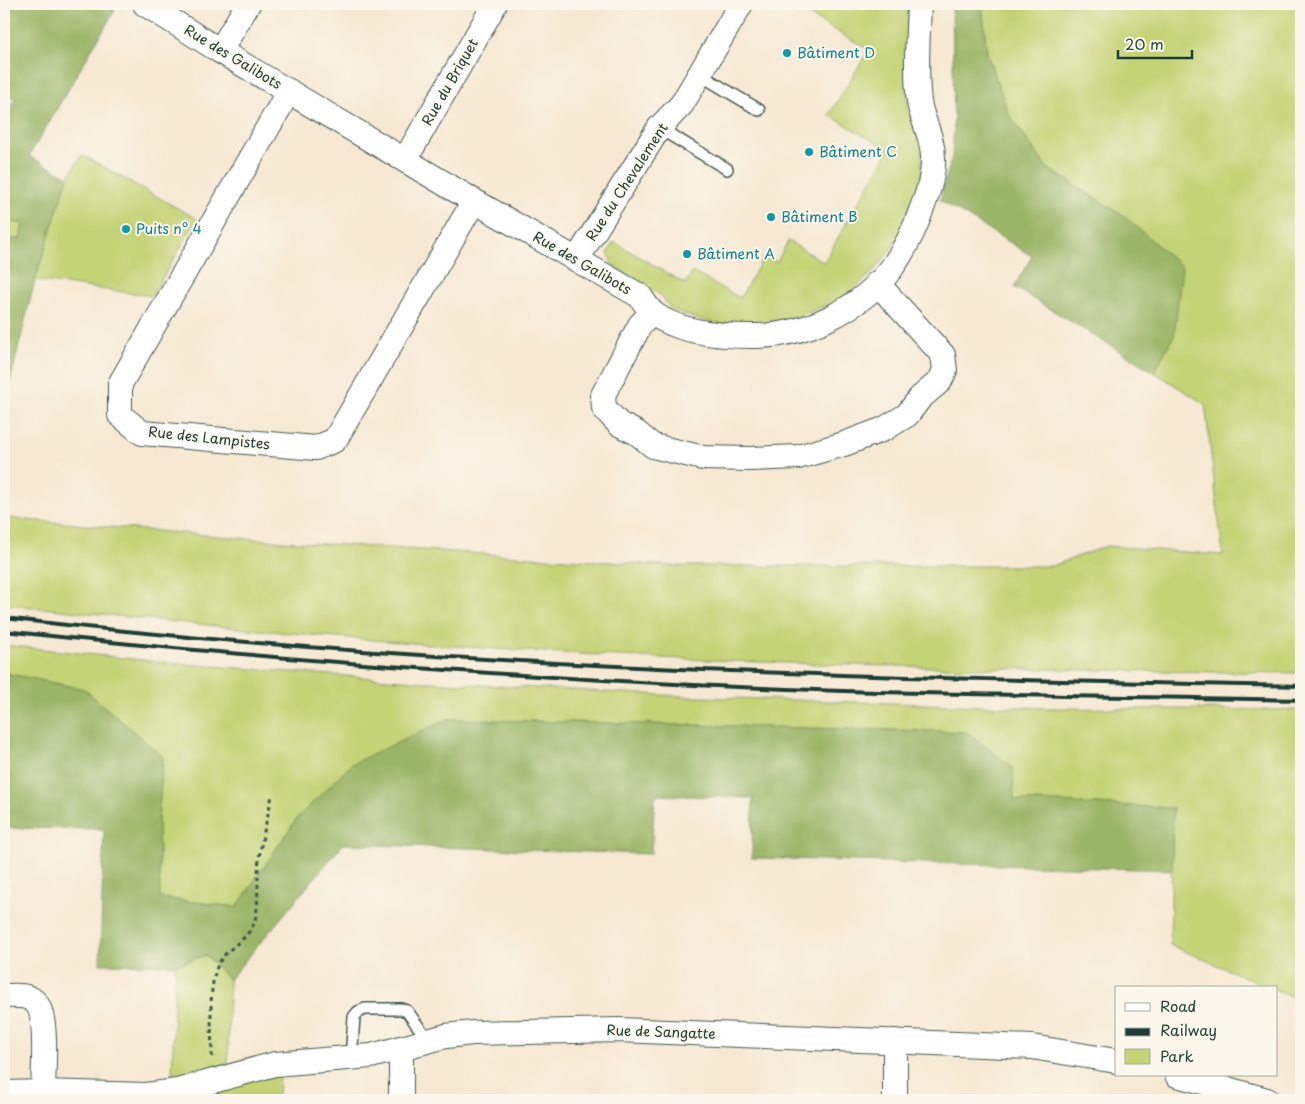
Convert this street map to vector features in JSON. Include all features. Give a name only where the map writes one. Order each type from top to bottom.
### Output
[{"type":"street","name":"Rue des Galibots","points":[[145,4],[220,51],[474,201],[640,296],[652,313],[663,320],[695,331],[725,336],[764,336],[788,333],[813,325],[864,297],[891,269],[915,227],[926,199],[934,156],[921,112],[918,89],[918,4]]},
{"type":"street","points":[[220,51],[248,4]]},
{"type":"street","name":"Rue du Briquet","points":[[406,160],[495,4]]},
{"type":"street","name":"Rue du Chevalement","points":[[577,259],[659,128],[682,104],[741,4]]},
{"type":"street","name":"Rue des Lampistes","points":[[289,91],[120,384],[120,415],[142,433],[316,448],[334,440],[474,201]]},
{"type":"street","points":[[652,313],[640,325],[603,395],[604,408],[619,424],[637,433],[653,446],[703,458],[751,460],[798,457],[844,444],[884,429],[907,415],[920,398],[940,381],[945,370],[943,355],[877,283]]},
{"type":"street","points":[[4,996],[24,996],[34,1000],[40,1007],[43,1020],[43,1092]]},
{"type":"street","name":"Rue de Sangatte","points":[[4,1093],[162,1094],[275,1064],[371,1056],[428,1040],[472,1033],[619,1030],[1032,1047],[1115,1062]]},
{"type":"street","points":[[895,1041],[895,1100]]},
{"type":"street","points":[[401,1048],[401,1100]]},
{"type":"street","points":[[1180,1076],[1267,1100]]},
{"type":"lane","points":[[699,74],[759,110]]},
{"type":"lane","points":[[659,128],[727,169]]},
{"type":"lane","points":[[351,1059],[354,1018],[358,1012],[366,1009],[401,1009],[407,1011],[428,1040]]},
{"type":"path","points":[[217,1080],[212,1062],[212,982],[218,963],[251,930],[256,916],[260,857],[272,795]]},
{"type":"green space","points":[[4,4],[103,4],[115,10],[29,156],[68,177],[35,280],[4,406],[4,239],[20,239],[23,223],[4,222],[4,120],[15,98],[4,95]]},
{"type":"green space","points":[[790,4],[908,4],[908,109],[923,141],[921,182],[892,249],[872,273],[852,291],[824,306],[794,318],[768,323],[745,325],[700,320],[672,310],[660,295],[612,265],[608,252],[614,242],[685,284],[692,272],[740,298],[765,255],[777,262],[788,241],[824,262],[889,150],[829,115],[869,50]]},
{"type":"green space","points":[[952,4],[982,4],[987,54],[1009,115],[1047,168],[1125,217],[1182,267],[1174,335],[1154,372],[1014,287],[1032,256],[940,200],[952,157],[954,122]]},
{"type":"green space","points":[[982,4],[1301,4],[1301,673],[864,665],[645,657],[320,636],[4,604],[4,518],[265,540],[673,566],[1052,566],[1107,546],[1223,555],[1205,404],[1154,372],[1174,335],[1125,217],[1047,168],[1009,115],[987,54]]},
{"type":"green space","points":[[82,155],[197,219],[152,296],[35,280],[68,177]]},
{"type":"green space","points":[[4,222],[23,223],[20,239],[4,239]]},
{"type":"green space","points":[[4,645],[170,663],[428,682],[698,697],[1049,708],[1301,710],[1301,1000],[1278,991],[1278,986],[1266,986],[1170,945],[1173,808],[1014,800],[967,732],[448,719],[298,817],[237,907],[159,898],[158,822],[162,757],[84,689],[4,673]]},
{"type":"green space","points":[[4,673],[84,689],[163,757],[158,822],[160,898],[237,907],[298,817],[352,764],[448,719],[967,732],[1013,768],[1014,800],[1173,808],[1172,870],[752,858],[753,798],[655,795],[651,854],[343,844],[229,980],[206,955],[175,965],[100,964],[104,829],[4,828]]},
{"type":"green space","points":[[206,955],[229,980],[228,1065],[172,1083],[175,965]]},
{"type":"green space","points":[[279,1072],[278,1100],[184,1100]]},
{"type":"railway","points":[[4,618],[328,649],[652,668],[976,679],[1301,686]]},
{"type":"railway","points":[[4,631],[349,663],[694,685],[922,693],[1301,700]]},
{"type":"place","name":"Bâtiment D","points":[[787,53]]},
{"type":"place","name":"Bâtiment C","points":[[809,152]]},
{"type":"place","name":"Bâtiment B","points":[[771,217]]},
{"type":"place","name":"Puits n° 4","points":[[126,229]]},
{"type":"place","name":"Bâtiment A","points":[[687,254]]}]
